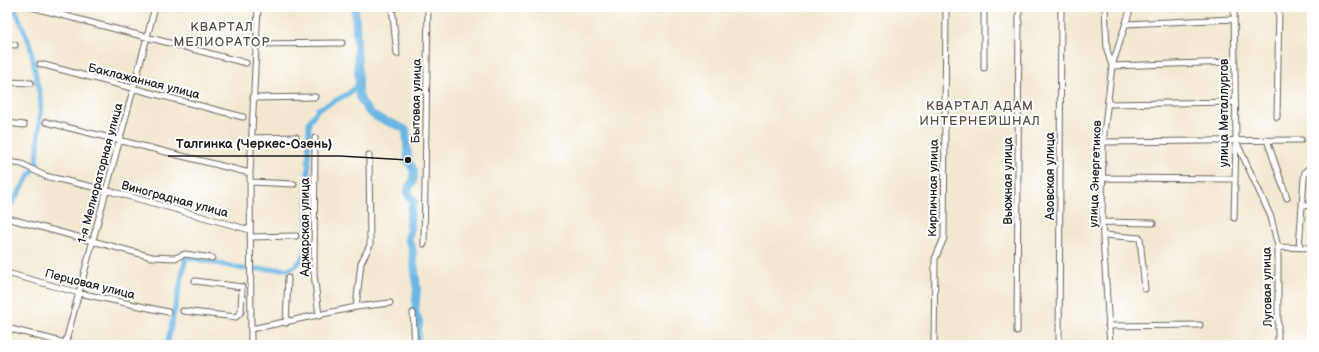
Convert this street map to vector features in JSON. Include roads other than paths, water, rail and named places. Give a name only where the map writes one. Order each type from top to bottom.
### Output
[{"type":"street","points":[[30,7],[246,63]]},
{"type":"street","name":"1-я Мелиораторная улица","points":[[66,344],[120,140],[132,88],[155,7]]},
{"type":"street","points":[[251,345],[250,173],[255,44],[258,7]]},
{"type":"street","points":[[392,7],[396,54]]},
{"type":"street","name":"Бытовая улица","points":[[424,244],[428,7]]},
{"type":"street","name":"Кирпичная улица","points":[[934,345],[935,259],[944,238],[946,7]]},
{"type":"street","points":[[984,7],[984,68]]},
{"type":"street","name":"Вьюжная улица","points":[[1017,330],[1019,7]]},
{"type":"street","name":"Азовская улица","points":[[1059,345],[1061,7]]},
{"type":"street","points":[[1105,7],[1107,50],[1112,66],[1234,62]]},
{"type":"street","name":"улица Энергетиков","points":[[1110,345],[1102,222],[1103,142],[1112,66],[1131,7]]},
{"type":"street","name":"улица Металлургов","points":[[1234,7],[1236,140],[1234,218]]},
{"type":"street","points":[[1277,117],[1279,7]]},
{"type":"street","points":[[1126,24],[1234,19]]},
{"type":"street","points":[[255,44],[342,43]]},
{"type":"street","points":[[7,44],[14,45]]},
{"type":"street","name":"Баклажанная улица","points":[[40,64],[243,117]]},
{"type":"street","points":[[7,82],[32,83]]},
{"type":"street","points":[[253,98],[315,97]]},
{"type":"street","points":[[1108,104],[1235,102]]},
{"type":"street","points":[[46,122],[250,173]]},
{"type":"street","points":[[7,123],[24,124]]},
{"type":"street","points":[[252,138],[296,137]]},
{"type":"street","name":"Аджарская улица","points":[[315,138],[314,273],[319,316]]},
{"type":"street","name":"Луговая улица","points":[[1236,140],[1271,217],[1278,247],[1278,345]]},
{"type":"street","points":[[1267,140],[1286,198]]},
{"type":"street","points":[[1103,142],[1301,140]]},
{"type":"street","points":[[356,307],[362,264],[370,245],[369,155]]},
{"type":"street","name":"Виноградная улица","points":[[7,162],[27,166],[39,174],[106,190],[250,230]]},
{"type":"street","points":[[1300,248],[1305,172],[1312,165]]},
{"type":"street","points":[[1102,178],[1234,179]]},
{"type":"street","points":[[250,182],[294,184]]},
{"type":"street","points":[[1303,205],[1312,206]]},
{"type":"street","points":[[7,218],[152,257],[175,258],[186,254],[212,258]]},
{"type":"street","points":[[1102,222],[1153,223]]},
{"type":"street","points":[[1103,235],[1140,238],[1145,289]]},
{"type":"street","points":[[250,237],[296,236]]},
{"type":"street","points":[[1278,247],[1312,248]]},
{"type":"street","name":"Перцовая улица","points":[[7,273],[79,293],[168,312]]},
{"type":"street","points":[[286,323],[288,278]]},
{"type":"street","points":[[195,281],[250,288]]},
{"type":"street","points":[[183,312],[239,315],[242,287]]},
{"type":"street","points":[[251,329],[286,323],[356,307],[390,303]]},
{"type":"street","points":[[413,313],[415,345]]},
{"type":"street","points":[[1108,326],[1200,325]]},
{"type":"street","points":[[7,328],[73,345]]},
{"type":"waterway","points":[[7,211],[37,164],[41,102],[30,44],[14,7]]},
{"type":"waterway","points":[[355,7],[359,95],[368,111],[373,115],[406,130],[408,160],[414,171],[413,182],[409,187],[408,195],[414,201],[411,211],[408,239],[412,247],[417,289],[415,312],[419,322],[417,339],[419,345]]},
{"type":"waterway","points":[[255,269],[289,269],[296,266],[303,257],[307,246],[309,122],[318,109],[348,94],[359,84]]},
{"type":"waterway","points":[[167,345],[186,257],[244,269]]},
{"type":"place","name":"Талгинка (Черкес-Озень)","points":[[408,160]]},
{"type":"district","name":"КВАРТАЛ МЕЛИОРАТОР","points":[[222,34]]},
{"type":"district","name":"КВАРТАЛ АДАМ ИНТЕРНЕЙШНАЛ","points":[[980,112]]}]
